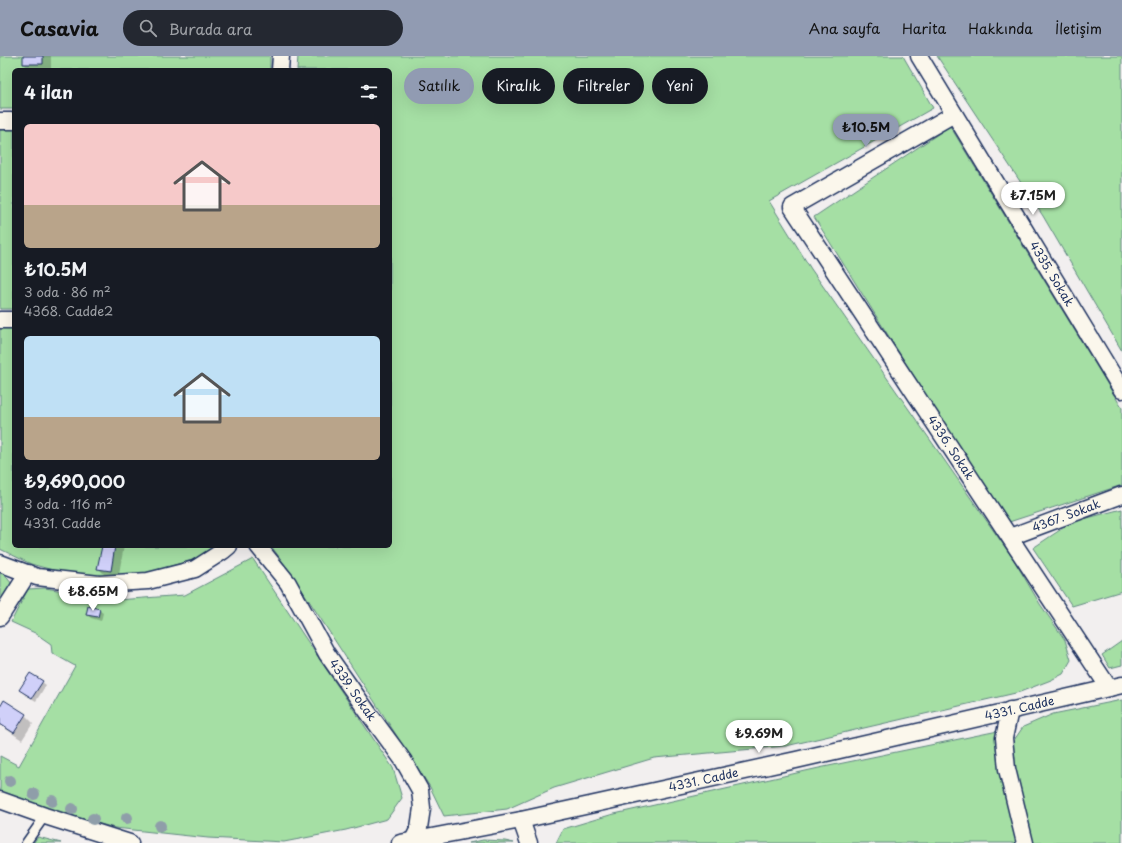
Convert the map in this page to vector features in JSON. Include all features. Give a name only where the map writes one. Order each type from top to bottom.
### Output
[{"type":"street","points":[[280,68],[281,56]]},
{"type":"street","name":"4335. Sokak","points":[[919,56],[1122,390]]},
{"type":"street","name":"4336. Sokak","points":[[954,114],[792,207],[1010,537],[1116,686]]},
{"type":"street","points":[[0,121],[12,121]]},
{"type":"street","points":[[0,320],[12,320]]},
{"type":"street","name":"4367. Sokak","points":[[1010,537],[1122,495]]},
{"type":"street","points":[[0,563],[37,577],[100,584],[148,581],[195,569],[227,548]]},
{"type":"street","name":"4339. Sokak","points":[[260,548],[288,583],[327,654],[403,760],[420,790],[422,808],[419,828],[406,842]]},
{"type":"street","points":[[0,617],[28,573]]},
{"type":"street","name":"4331. Cadde","points":[[406,842],[522,820],[796,760],[1116,686]]},
{"type":"street","points":[[1010,710],[1004,738],[1007,770],[1026,843]]},
{"type":"street","points":[[0,800],[130,843]]},
{"type":"street","points":[[522,820],[529,843]]},
{"type":"lane","points":[[26,843],[45,816]]},
{"type":"green space","points":[[0,56],[270,56],[270,68],[12,68],[12,109],[0,109]]},
{"type":"green space","points":[[298,56],[903,56],[933,108],[769,201],[811,269],[1014,560],[1040,604],[1065,640],[1071,660],[1063,674],[1020,692],[786,746],[654,758],[554,788],[507,809],[444,816],[430,787],[291,573],[272,548],[392,548],[392,68],[297,68]]},
{"type":"green space","points":[[937,56],[1122,56],[1122,351],[1043,216]]},
{"type":"green space","points":[[950,126],[1122,408],[1122,485],[1006,523],[814,217]]},
{"type":"green space","points":[[0,128],[12,129],[12,309],[0,309]]},
{"type":"green space","points":[[0,326],[12,326],[12,548],[211,548],[199,558],[133,577],[78,577],[31,564],[0,549]]},
{"type":"green space","points":[[1122,509],[1122,591],[1072,606],[1033,548],[1072,522]]},
{"type":"green space","points":[[253,559],[393,768],[402,798],[387,819],[346,830],[284,842],[208,838],[115,828],[39,807],[0,792],[0,756],[19,766],[75,666],[52,653],[51,644],[35,633],[11,622],[28,589],[45,588],[117,600],[185,595]]},
{"type":"green space","points":[[0,571],[12,584],[0,611]]},
{"type":"green space","points":[[1122,641],[1122,665],[1110,668],[1102,655]]},
{"type":"green space","points":[[1122,700],[1122,843],[1032,843],[1008,749],[1023,727],[1053,714]]},
{"type":"green space","points":[[998,731],[1019,843],[556,843],[563,829],[610,815],[819,768]]},
{"type":"green space","points":[[38,837],[61,843],[33,843]]},
{"type":"green space","points":[[483,840],[505,841],[514,843],[469,843]]},
{"type":"building","points":[[23,56],[43,56],[43,64],[23,64]]},
{"type":"building","points":[[102,548],[115,548],[111,571],[97,569]]},
{"type":"building","points":[[88,606],[100,609],[98,617],[86,615]]},
{"type":"building","points":[[30,673],[43,681],[32,698],[19,690]]},
{"type":"building","points":[[4,700],[26,714],[14,733],[0,724],[0,707]]}]
